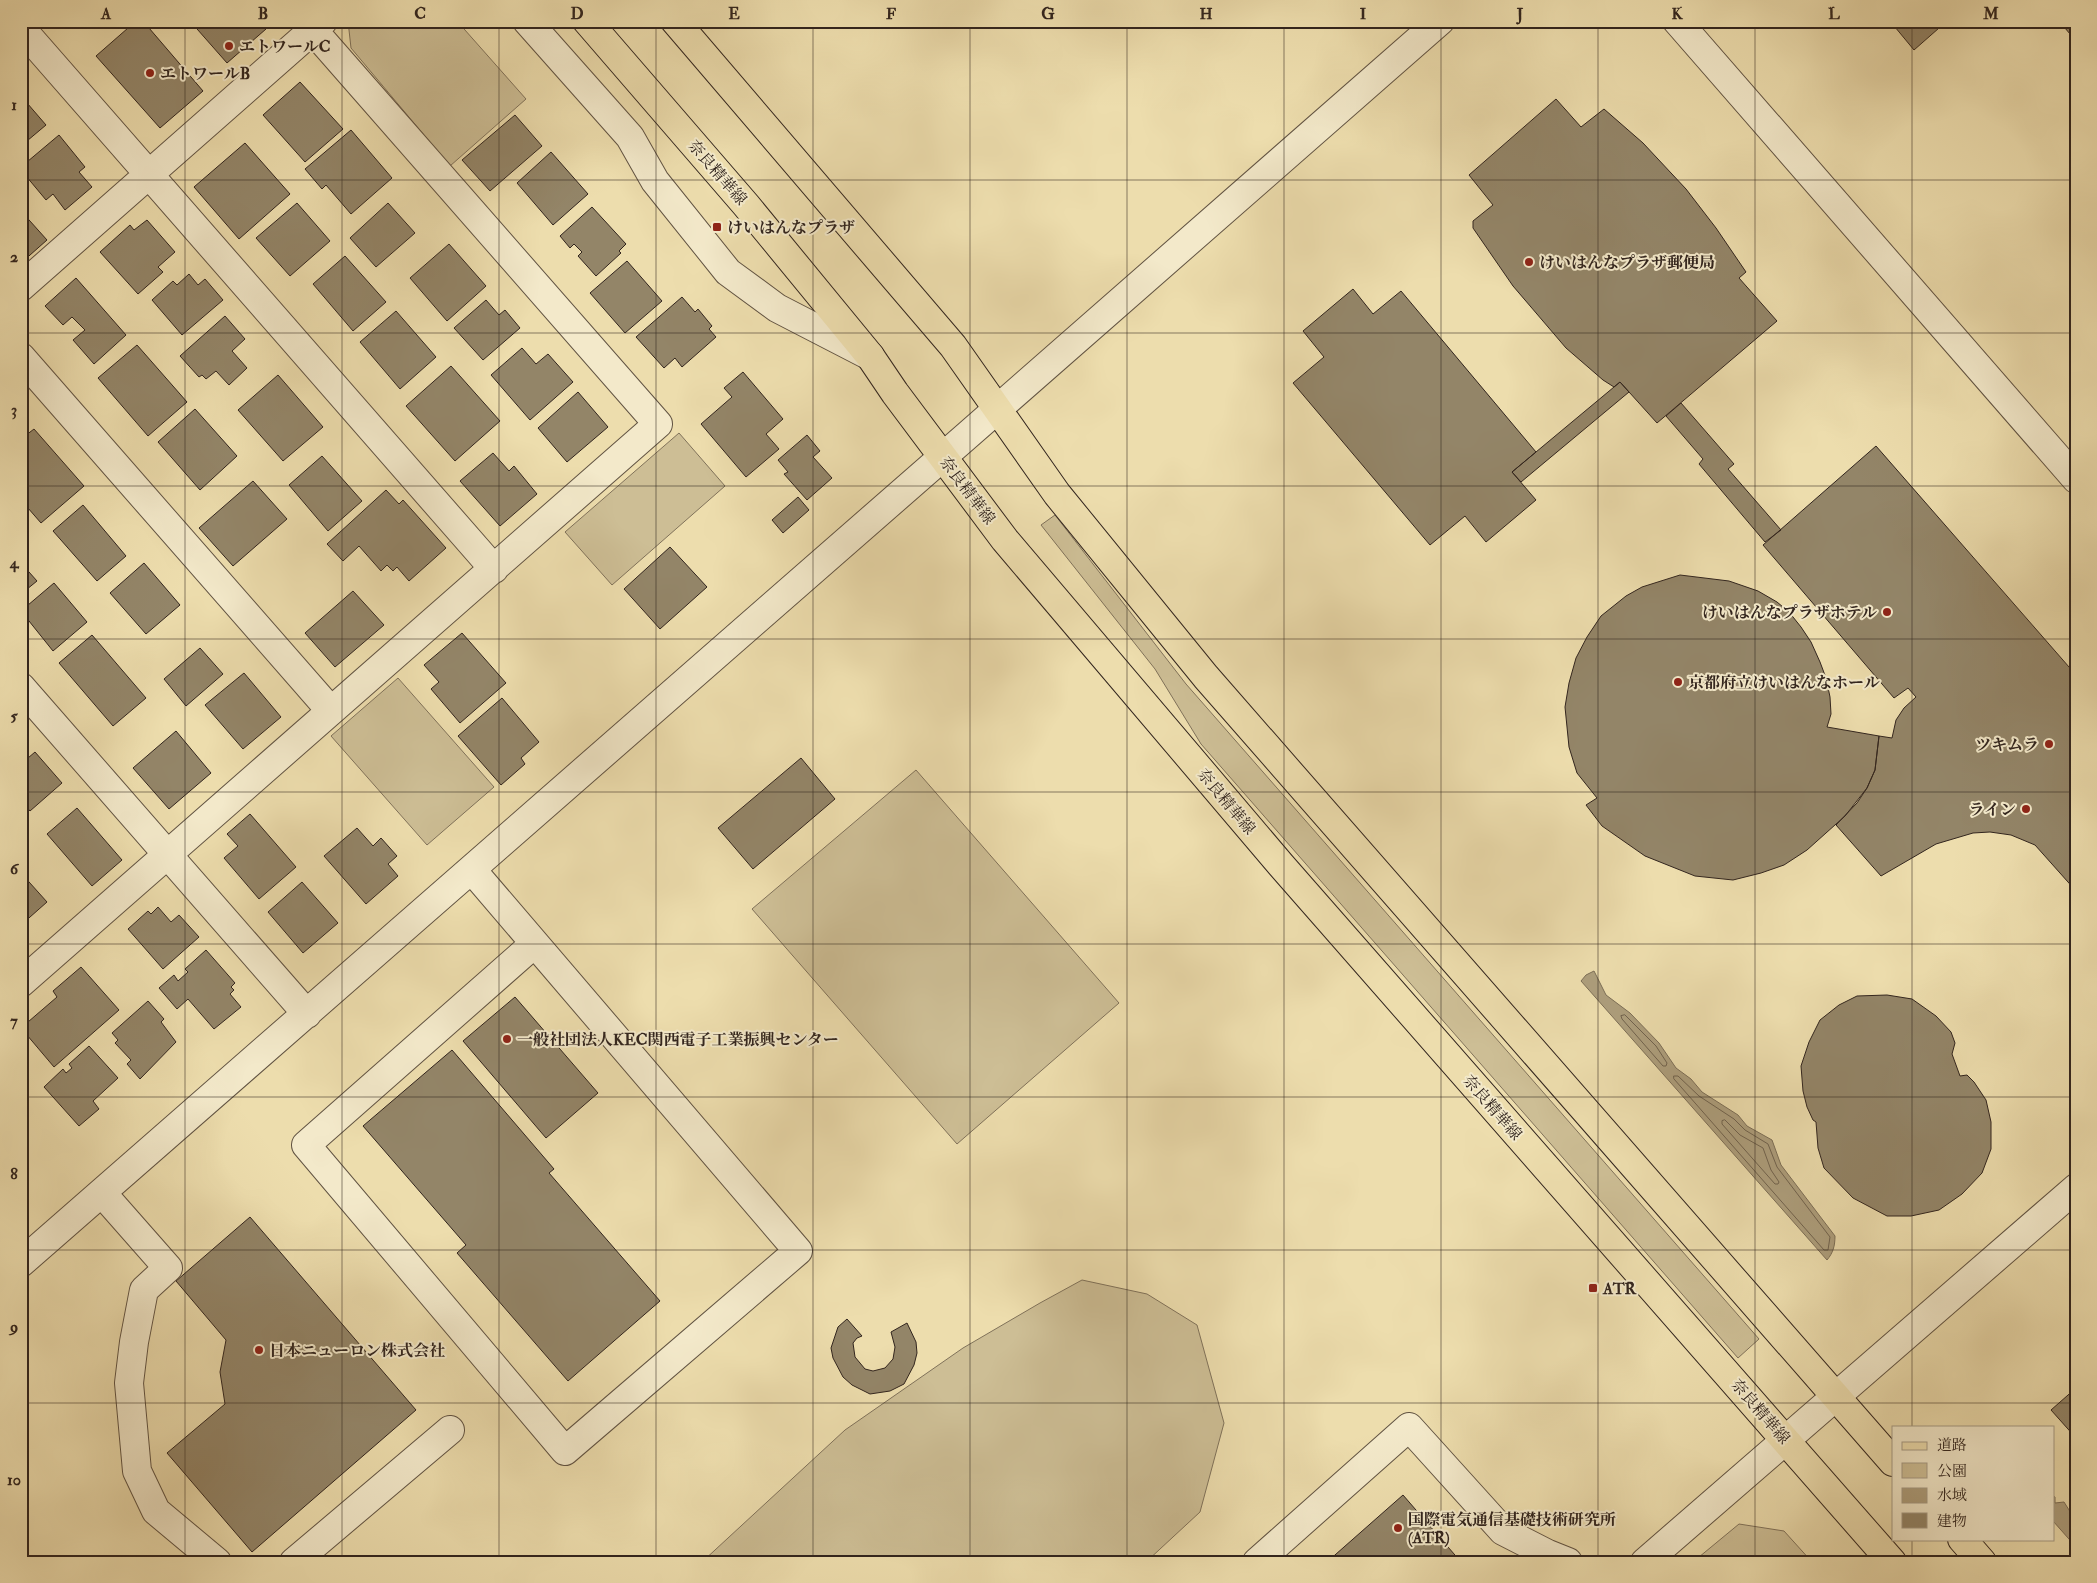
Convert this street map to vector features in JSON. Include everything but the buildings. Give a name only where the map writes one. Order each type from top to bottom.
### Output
[{"type":"main road","name":"奈良精華線","points":[[587,21],[746,205],[870,356],[1005,540],[1281,865],[1892,1562]]},
{"type":"main road","points":[[675,21],[954,346],[1057,494],[1206,677],[1892,1461]]},
{"type":"main road","points":[[1963,1540],[1982,1562]]},
{"type":"street","points":[[528,21],[630,137],[655,181],[728,272],[777,308],[870,356]]},
{"type":"street","points":[[21,1263],[1440,21]]},
{"type":"street","points":[[1677,21],[2076,479]]},
{"type":"street","points":[[21,287],[314,24],[658,424],[21,983]]},
{"type":"street","points":[[21,28],[494,569]]},
{"type":"street","points":[[21,357],[331,711]]},
{"type":"street","points":[[21,687],[307,1014]]},
{"type":"street","points":[[472,870],[798,1251],[565,1451],[306,1145],[534,944]]},
{"type":"street","points":[[1645,1562],[1785,1438],[2076,1188]]},
{"type":"street","points":[[102,1193],[168,1268],[144,1290],[134,1342],[129,1383],[137,1471],[156,1511],[217,1562]]},
{"type":"street","points":[[1257,1562],[1409,1427],[1504,1531],[1548,1554],[1568,1562]]},
{"type":"street","points":[[294,1562],[450,1430]]},
{"type":"green space","points":[[348,21],[457,21],[526,99],[450,166],[351,48]]},
{"type":"green space","points":[[679,433],[725,486],[612,585],[565,532]]},
{"type":"green space","points":[[1055,515],[1186,684],[1759,1339],[1738,1358],[1201,744],[1155,669],[1041,525]]},
{"type":"green space","points":[[398,678],[494,787],[427,845],[331,736]]},
{"type":"green space","points":[[916,770],[1119,1003],[957,1144],[752,909]]},
{"type":"green space","points":[[1082,1280],[1147,1294],[1197,1325],[1224,1423],[1200,1512],[1146,1562],[702,1562],[845,1430],[963,1348]]},
{"type":"green space","points":[[1739,1524],[1784,1531],[1812,1562],[1693,1562]]},
{"type":"water","points":[[1594,971],[1606,995],[1630,1013],[1659,1043],[1676,1068],[1691,1079],[1702,1092],[1738,1115],[1747,1126],[1772,1140],[1781,1165],[1835,1236],[1831,1255],[1827,1260],[1581,981],[1586,975]]},
{"type":"water","points":[[2054,1496],[2055,1503],[2064,1502],[2076,1521],[2076,1547],[2054,1522]]},
{"type":"place","name":"エトワールC","points":[[229,46]]},
{"type":"place","name":"エトワールB","points":[[150,73]]},
{"type":"place","name":"けいはんなプラザ","points":[[717,227]]},
{"type":"place","name":"けいはんなプラザ郵便局","points":[[1529,262]]},
{"type":"place","name":"けいはんなプラザホテル","points":[[1887,612]]},
{"type":"place","name":"京都府立けいはんなホール","points":[[1678,682]]},
{"type":"place","name":"ツキムラ","points":[[2049,744]]},
{"type":"place","name":"ライン","points":[[2026,809]]},
{"type":"place","name":"一般社団法人KEC関西電子工業振興センター","points":[[507,1039]]},
{"type":"place","name":"ATR","points":[[1593,1288]]},
{"type":"place","name":"日本ニューロン株式会社","points":[[259,1350]]},
{"type":"place","name":"国際電気通信基礎技術研究所 (ATR)","points":[[1398,1528]]}]
